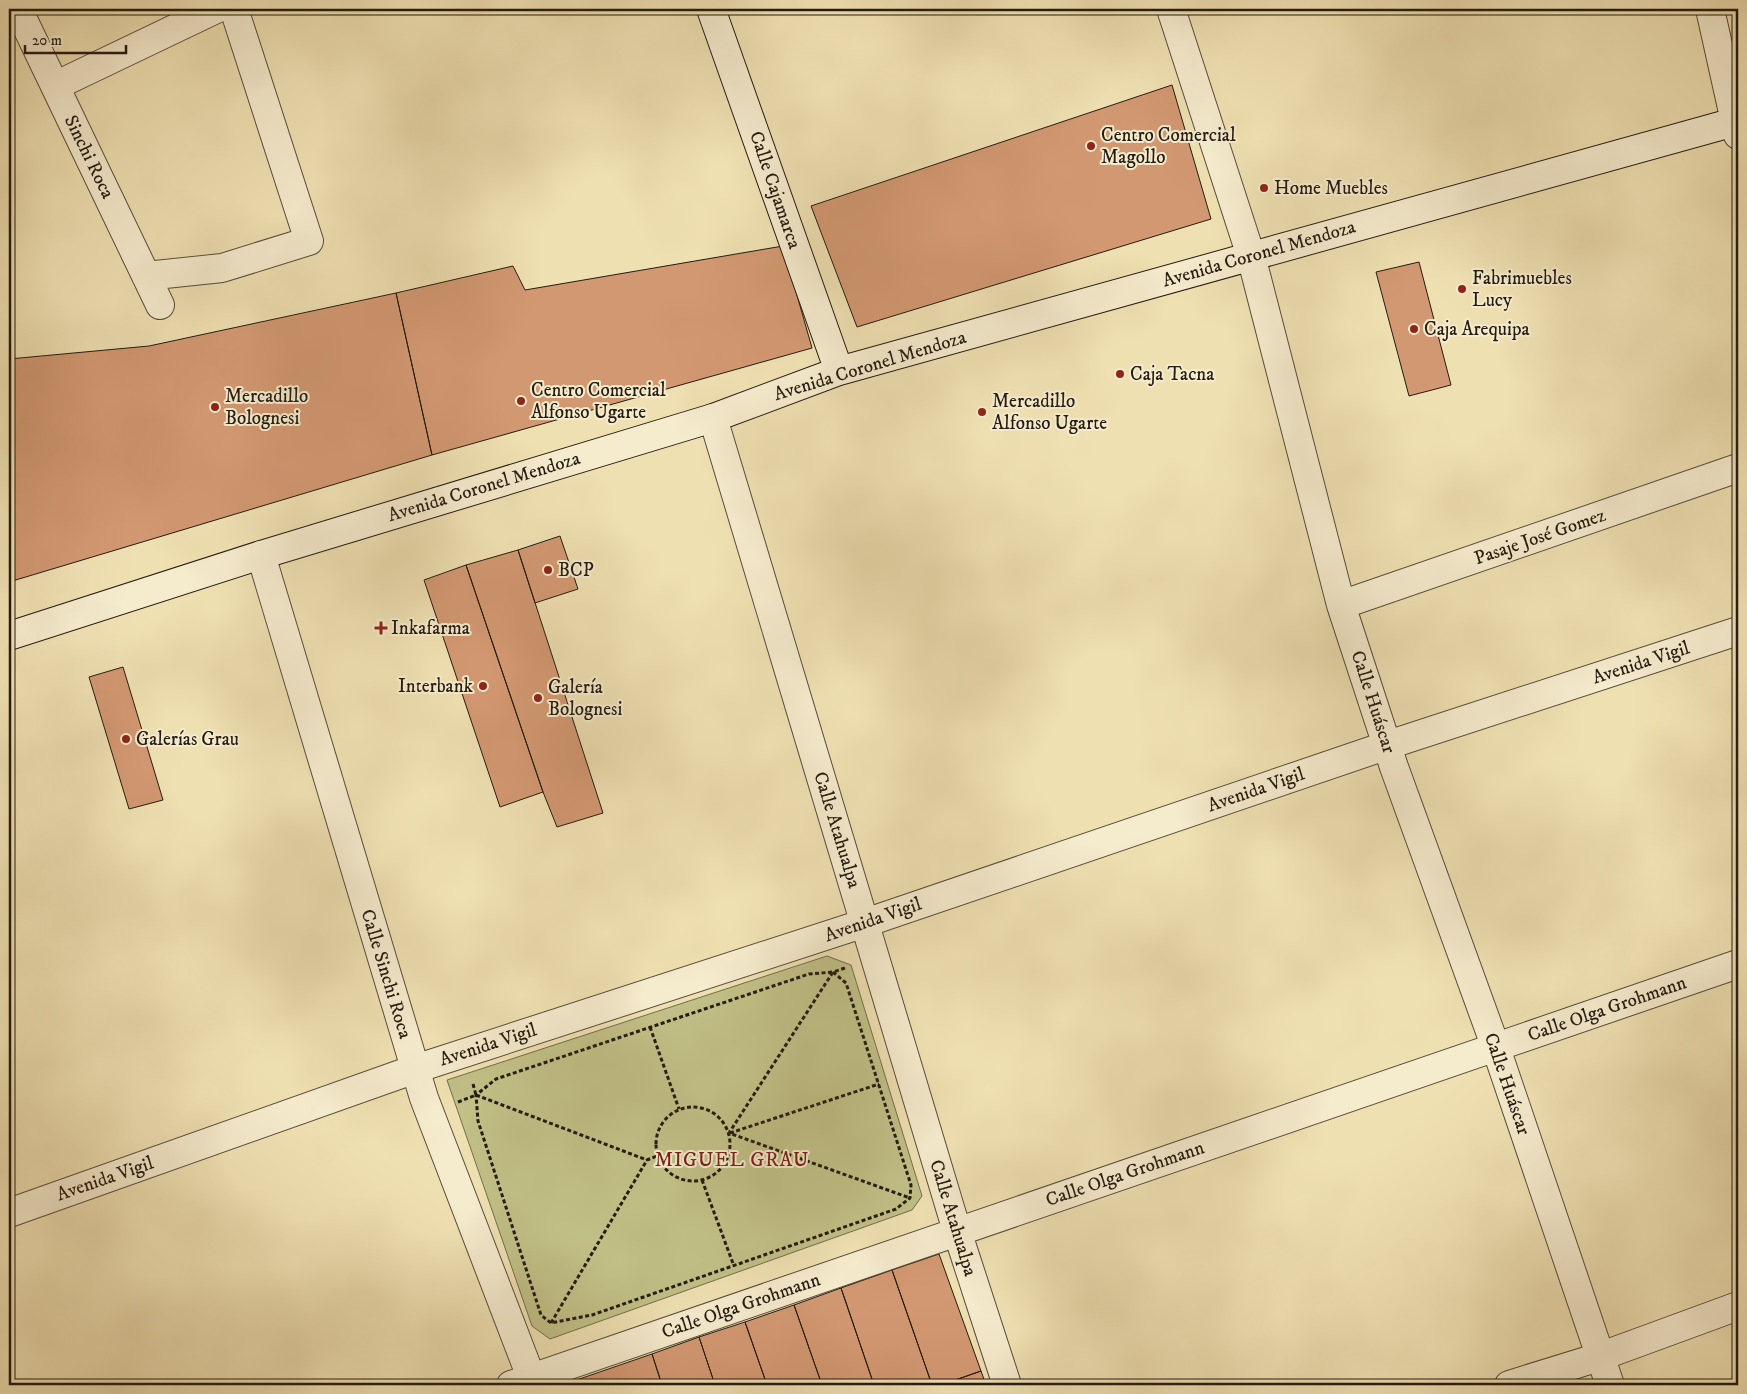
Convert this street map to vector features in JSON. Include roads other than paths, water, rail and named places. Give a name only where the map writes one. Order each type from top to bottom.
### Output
[{"type":"street","points":[[9,13],[14,9]]},
{"type":"street","name":"Sinchi Roca","points":[[18,9],[160,305]]},
{"type":"street","points":[[55,86],[216,9]]},
{"type":"street","points":[[146,276],[222,268],[309,241],[234,9]]},
{"type":"street","name":"Calle Cajamarca","points":[[711,9],[839,371]]},
{"type":"street","name":"Calle Huáscar","points":[[1172,9],[1251,256],[1342,605],[1388,745],[1496,1048],[1610,1385]]},
{"type":"street","points":[[1710,9],[1737,126]]},
{"type":"street","name":"Avenida Coronel Mendoza","points":[[9,636],[261,555],[713,418],[839,371],[1251,256],[1737,126]]},
{"type":"street","name":"Calle Atahualpa","points":[[713,418],[956,1232],[1008,1385]]},
{"type":"street","name":"Pasaje José Gomez","points":[[1342,605],[1738,468]]},
{"type":"street","name":"Calle Sinchi Roca","points":[[261,555],[414,1069],[525,1383]]},
{"type":"street","name":"Avenida Vigil","points":[[9,1213],[414,1069],[865,923],[1388,745],[1738,631]]},
{"type":"street","name":"Calle Olga Grohmann","points":[[525,1383],[956,1232],[1738,964]]},
{"type":"street","points":[[1509,1385],[1599,1357],[1738,1306]]},
{"type":"place","name":"Centro Comercial Magollo","points":[[1091,146]]},
{"type":"place","name":"Home Muebles","points":[[1264,188]]},
{"type":"place","name":"Fabrimuebles Lucy","points":[[1462,289]]},
{"type":"place","name":"Caja Arequipa","points":[[1414,329]]},
{"type":"place","name":"Caja Tacna","points":[[1120,374]]},
{"type":"place","name":"Centro Comercial Alfonso Ugarte","points":[[521,401]]},
{"type":"place","name":"Mercadillo Bolognesi","points":[[215,407]]},
{"type":"place","name":"Mercadillo Alfonso Ugarte","points":[[982,412]]},
{"type":"place","name":"BCP","points":[[548,570]]},
{"type":"place","name":"Inkafarma","points":[[381,628]]},
{"type":"place","name":"Interbank","points":[[483,686]]},
{"type":"place","name":"Galería Bolognesi","points":[[538,698]]},
{"type":"place","name":"Galerías Grau","points":[[126,739]]},
{"type":"district","name":"MIGUEL GRAU","points":[[732,1160]]}]
